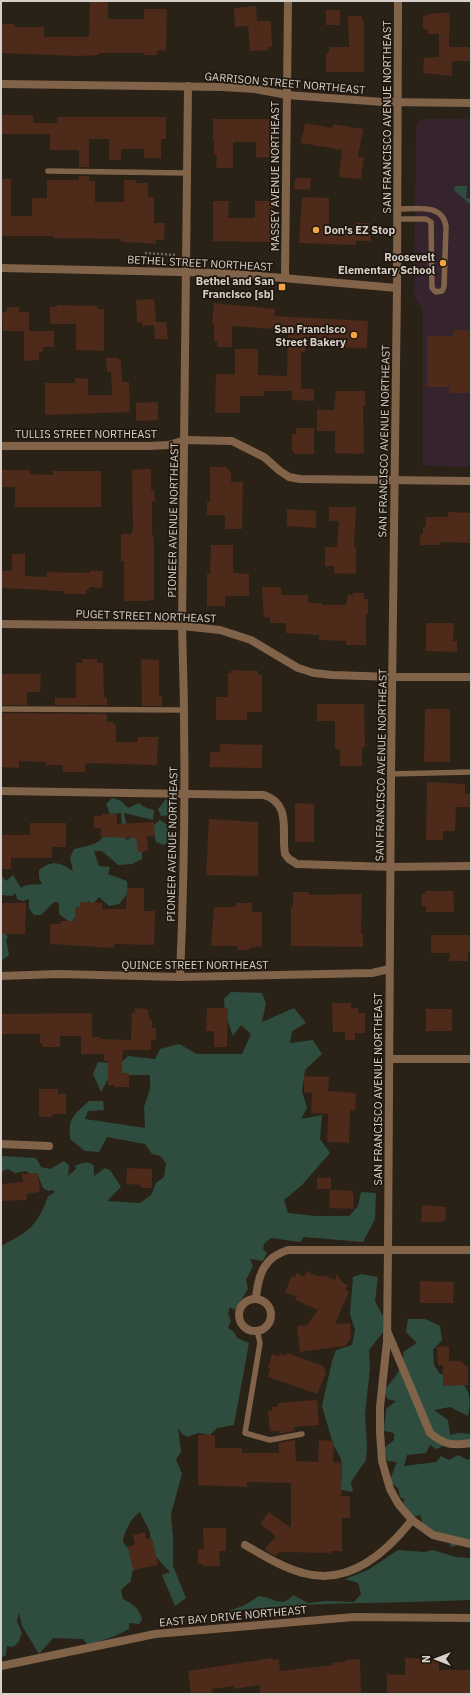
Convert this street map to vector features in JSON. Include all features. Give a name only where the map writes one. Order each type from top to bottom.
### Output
[{"type":"street","name":"MASSEY AVENUE NORTHEAST","points":[[285,278],[288,1]]},
{"type":"street","name":"SAN FRANCISCO AVENUE NORTHEAST","points":[[398,1],[398,219],[389,969],[391,1059],[386,1330],[380,1407],[382,1461],[390,1489],[399,1505],[412,1520],[433,1535],[471,1544]]},
{"type":"street","name":"GARRISON STREET NORTHEAST","points":[[1,84],[188,86],[255,89],[286,95],[399,102],[471,102]]},
{"type":"street","name":"PIONEER AVENUE NORTHEAST","points":[[180,978],[184,880],[185,710],[182,626],[186,440],[188,86]]},
{"type":"street","name":"BETHEL STREET NORTHEAST","points":[[1,268],[186,271],[397,288]]},
{"type":"street","name":"TULLIS STREET NORTHEAST","points":[[1,446],[149,446],[168,445],[186,440],[232,441],[264,457],[280,471],[300,479],[471,481]]},
{"type":"street","name":"PUGET STREET NORTHEAST","points":[[1,624],[182,626],[220,630],[236,633],[251,640],[298,668],[314,673],[332,676],[471,677]]},
{"type":"street","points":[[1,792],[264,795],[271,797],[278,803],[284,817],[285,854],[289,859],[297,864],[391,867],[471,866]]},
{"type":"street","name":"QUINCE STREET NORTHEAST","points":[[1,976],[58,974],[180,978],[372,973],[389,969]]},
{"type":"street","points":[[391,1059],[471,1059]]},
{"type":"street","points":[[1,1144],[49,1146]]},
{"type":"street","points":[[256,1298],[259,1274],[264,1265],[280,1252],[288,1250],[471,1250]]},
{"type":"street","points":[[256,1298],[269,1306],[271,1316],[266,1326],[257,1330],[247,1329],[240,1321],[239,1315],[242,1305],[251,1299],[256,1298]]},
{"type":"street","points":[[386,1330],[430,1433],[443,1443],[457,1446],[471,1443]]},
{"type":"street","points":[[245,1545],[303,1573],[317,1575],[332,1574],[354,1569],[373,1560],[391,1544],[412,1520]]},
{"type":"street","name":"EAST BAY DRIVE NORTHEAST","points":[[1,1666],[155,1634],[354,1617],[471,1618]]},
{"type":"lane","points":[[48,170],[188,172]]},
{"type":"lane","points":[[398,209],[431,209],[439,213],[444,219],[446,227],[444,287],[442,291],[436,292],[432,288],[431,222],[426,219],[398,219]]},
{"type":"lane","points":[[1,709],[185,710]]},
{"type":"lane","points":[[391,774],[471,772]]},
{"type":"lane","points":[[257,1330],[260,1343],[245,1433],[270,1440],[302,1434]]},
{"type":"path","points":[[145,253],[177,255]]},
{"type":"shaded area","name":"Roosevelt Elementary School","points":[[421,119],[471,119],[471,467],[423,466],[423,311],[414,295],[416,126]]},
{"type":"green space","points":[[455,186],[467,186],[466,198],[471,198],[471,205],[454,190]]},
{"type":"green space","points":[[112,798],[121,801],[128,808],[139,803],[144,807],[154,810],[153,820],[124,813],[127,829],[125,833],[126,840],[138,835],[142,842],[142,859],[132,864],[118,865],[102,851],[94,851],[99,866],[110,867],[108,874],[127,881],[128,893],[119,904],[109,906],[99,897],[92,905],[88,901],[83,910],[77,906],[77,915],[71,923],[59,914],[59,903],[54,902],[41,915],[34,915],[29,908],[29,899],[23,901],[17,899],[16,893],[12,896],[1,895],[1,875],[6,881],[13,875],[21,888],[26,885],[42,884],[39,878],[39,870],[48,865],[56,863],[73,871],[70,858],[74,849],[100,841],[111,827],[122,825],[121,813],[110,814],[106,804]]},
{"type":"green space","points":[[166,799],[173,805],[173,815],[161,816],[158,809]]},
{"type":"green space","points":[[160,820],[166,824],[171,840],[164,845],[156,842],[152,826]]},
{"type":"green space","points":[[1,930],[4,930],[8,938],[6,939],[9,955],[1,961]]},
{"type":"green space","points":[[231,992],[262,993],[266,1003],[262,1022],[294,1008],[306,1023],[292,1031],[290,1043],[313,1040],[322,1054],[305,1070],[302,1091],[307,1108],[301,1119],[322,1115],[320,1139],[330,1153],[301,1186],[284,1200],[288,1213],[316,1216],[349,1216],[358,1206],[361,1192],[376,1193],[375,1219],[363,1242],[304,1237],[300,1242],[271,1238],[264,1244],[263,1249],[267,1253],[263,1261],[250,1259],[253,1266],[246,1280],[248,1289],[235,1310],[230,1307],[228,1313],[231,1321],[228,1328],[234,1332],[237,1338],[249,1343],[234,1425],[217,1428],[210,1435],[198,1433],[188,1437],[182,1434],[178,1428],[181,1452],[176,1459],[182,1474],[171,1514],[173,1566],[186,1598],[175,1606],[162,1575],[170,1572],[151,1552],[150,1532],[140,1512],[131,1521],[123,1539],[123,1542],[131,1552],[135,1569],[132,1572],[131,1581],[121,1590],[123,1599],[133,1605],[140,1613],[142,1620],[139,1624],[129,1623],[129,1629],[115,1636],[88,1645],[83,1639],[53,1638],[39,1654],[22,1626],[19,1613],[17,1621],[22,1633],[18,1643],[13,1647],[7,1646],[6,1655],[1,1658],[1,1246],[31,1227],[40,1214],[48,1196],[54,1193],[54,1190],[48,1191],[43,1188],[38,1175],[30,1174],[26,1171],[15,1173],[8,1169],[1,1172],[1,1156],[36,1158],[41,1167],[50,1169],[64,1161],[69,1165],[68,1176],[76,1169],[75,1166],[83,1163],[89,1163],[94,1166],[94,1176],[105,1168],[110,1170],[121,1187],[107,1201],[140,1203],[151,1195],[156,1183],[164,1177],[166,1163],[160,1156],[152,1154],[145,1144],[107,1137],[99,1152],[85,1151],[70,1139],[71,1121],[76,1113],[89,1101],[103,1101],[104,1110],[88,1111],[85,1119],[145,1128],[144,1107],[150,1089],[150,1075],[124,1075],[120,1071],[109,1077],[101,1092],[93,1074],[98,1062],[120,1064],[128,1056],[155,1059],[160,1049],[179,1044],[197,1054],[242,1054],[251,1034],[241,1025],[233,1036],[225,1013],[224,999]]},
{"type":"green space","points":[[362,1274],[378,1277],[375,1301],[383,1316],[383,1332],[369,1350],[370,1368],[365,1414],[367,1447],[366,1460],[351,1482],[353,1492],[336,1489],[342,1475],[341,1459],[333,1444],[322,1406],[332,1361],[336,1350],[352,1345],[355,1330],[350,1314],[353,1277]]},
{"type":"green space","points":[[408,1319],[425,1319],[440,1326],[442,1340],[433,1350],[434,1365],[440,1374],[455,1375],[464,1384],[470,1403],[468,1416],[450,1407],[434,1410],[448,1420],[450,1435],[459,1433],[471,1434],[471,1449],[457,1440],[436,1449],[430,1445],[426,1453],[407,1455],[404,1466],[436,1462],[441,1456],[449,1460],[458,1455],[468,1460],[471,1457],[471,1548],[458,1545],[451,1547],[447,1536],[440,1541],[423,1524],[420,1515],[413,1517],[396,1507],[405,1500],[400,1497],[398,1488],[391,1483],[391,1477],[397,1462],[387,1461],[384,1448],[394,1440],[394,1433],[384,1431],[386,1409],[396,1401],[387,1399],[384,1390],[400,1368],[403,1352],[417,1343],[406,1332]]},
{"type":"green space","points":[[398,1550],[425,1552],[433,1550],[456,1557],[471,1558],[471,1600],[317,1604],[255,1608],[225,1612],[243,1606],[259,1596],[281,1602],[289,1599],[293,1595],[308,1603],[326,1601],[354,1602],[361,1594],[358,1583],[345,1579],[368,1570]]},
{"type":"building","points":[[90,1],[108,1],[108,19],[144,19],[144,9],[167,9],[166,50],[157,51],[157,55],[144,55],[144,53],[99,53],[99,55],[79,56],[1,53],[1,24],[14,24],[14,27],[44,27],[44,37],[89,37]]},
{"type":"building","points":[[256,6],[257,21],[271,21],[272,47],[268,47],[268,50],[250,51],[248,26],[235,27],[234,8]]},
{"type":"building","points":[[326,10],[340,10],[340,25],[326,25]]},
{"type":"building","points":[[435,13],[450,13],[449,47],[471,47],[471,61],[452,61],[452,76],[423,73],[424,58],[439,57],[439,34],[428,34],[428,29],[423,29],[423,16]]},
{"type":"building","points":[[348,16],[362,16],[362,21],[364,21],[364,72],[326,72],[326,53],[329,53],[329,47],[349,47]]},
{"type":"building","points":[[1,115],[33,115],[33,123],[57,123],[57,117],[166,117],[166,139],[161,139],[161,158],[144,158],[144,149],[121,149],[121,160],[109,160],[109,139],[89,139],[89,167],[79,167],[79,150],[50,150],[50,134],[1,134]]},
{"type":"building","points":[[213,119],[273,119],[273,158],[256,157],[256,142],[233,142],[233,168],[216,168],[217,155],[214,155]]},
{"type":"building","points":[[305,123],[332,128],[333,124],[363,129],[358,157],[364,157],[361,179],[339,177],[342,150],[301,143]]},
{"type":"building","points":[[79,176],[89,176],[89,181],[95,181],[95,202],[124,202],[124,180],[136,180],[135,183],[148,183],[148,197],[154,197],[154,223],[165,223],[164,240],[156,240],[156,244],[121,242],[121,239],[53,238],[53,236],[1,236],[1,179],[11,179],[11,216],[32,216],[32,198],[47,198],[47,180],[79,180]]},
{"type":"building","points":[[295,178],[311,178],[310,190],[294,189]]},
{"type":"building","points":[[302,197],[329,198],[329,226],[355,228],[356,223],[370,223],[371,241],[356,241],[356,245],[299,243]]},
{"type":"building","points":[[213,201],[229,201],[228,218],[255,218],[255,201],[273,201],[272,242],[213,241]]},
{"type":"building","points":[[154,299],[156,322],[166,322],[168,339],[155,339],[154,325],[142,326],[142,322],[137,323],[136,300]]},
{"type":"building","points":[[214,303],[275,309],[274,316],[368,321],[367,348],[305,347],[305,352],[301,352],[301,389],[314,389],[314,401],[292,400],[292,391],[264,391],[264,396],[240,396],[240,413],[215,413],[216,374],[235,374],[235,349],[258,349],[258,375],[287,376],[288,330],[232,326],[232,347],[217,347],[217,341],[214,341],[214,324],[212,324]]},
{"type":"building","points":[[57,305],[97,306],[97,309],[104,309],[104,351],[76,350],[76,324],[50,324],[50,307],[57,307]]},
{"type":"building","points":[[7,307],[19,307],[19,312],[29,312],[29,331],[3,331],[2,312],[7,312]]},
{"type":"building","points":[[454,330],[471,330],[471,393],[449,393],[449,387],[427,387],[427,336],[453,336]]},
{"type":"building","points":[[24,331],[54,331],[54,347],[43,347],[43,352],[39,352],[39,360],[24,361]]},
{"type":"building","points":[[106,358],[119,358],[119,361],[121,361],[122,382],[129,382],[130,412],[45,415],[45,383],[75,383],[75,378],[88,379],[88,395],[112,395],[111,372],[107,372]]},
{"type":"building","points":[[336,391],[365,391],[365,406],[363,406],[364,453],[335,453],[335,431],[317,431],[317,410],[334,410]]},
{"type":"building","points":[[158,402],[158,420],[136,421],[136,403]]},
{"type":"building","points":[[296,428],[314,428],[314,454],[294,454],[294,451],[292,451],[292,434],[296,434]]},
{"type":"building","points":[[210,467],[226,467],[231,472],[231,482],[243,482],[242,529],[225,529],[225,515],[207,515],[207,502],[210,502]]},
{"type":"building","points":[[151,469],[151,490],[154,490],[155,501],[152,501],[154,600],[124,601],[124,561],[121,561],[121,534],[131,534],[133,529],[132,470]]},
{"type":"building","points":[[1,470],[29,470],[29,474],[53,475],[53,471],[101,471],[101,507],[15,507],[15,487],[1,487]]},
{"type":"building","points":[[329,507],[356,507],[354,547],[356,547],[356,574],[334,573],[334,566],[325,566],[325,547],[337,547],[339,521],[329,521]]},
{"type":"building","points":[[287,509],[316,511],[316,528],[287,526]]},
{"type":"building","points":[[448,512],[471,513],[471,543],[440,542],[440,545],[420,545],[420,534],[423,534],[423,527],[426,527],[426,517],[448,517]]},
{"type":"building","points":[[211,545],[233,545],[233,573],[249,574],[249,596],[225,596],[225,606],[207,606],[207,574],[210,574]]},
{"type":"building","points":[[12,554],[25,554],[25,576],[47,577],[47,572],[90,573],[90,571],[103,571],[102,588],[89,587],[89,590],[86,590],[86,594],[64,594],[65,591],[1,588],[1,571],[12,571]]},
{"type":"building","points":[[262,587],[281,587],[281,595],[308,595],[308,603],[322,603],[322,605],[346,605],[348,595],[353,595],[353,593],[364,593],[364,599],[368,599],[368,614],[366,614],[366,645],[346,645],[346,641],[319,640],[319,635],[286,633],[286,623],[271,623],[269,617],[264,617]]},
{"type":"building","points":[[426,623],[454,623],[453,641],[457,641],[457,652],[426,651]]},
{"type":"building","points":[[82,659],[97,659],[97,663],[103,663],[104,698],[107,698],[107,705],[55,705],[55,698],[76,698],[76,663],[82,663]]},
{"type":"building","points":[[141,659],[159,660],[159,696],[162,696],[162,706],[142,706]]},
{"type":"building","points":[[231,670],[258,671],[258,675],[262,675],[262,712],[247,712],[247,720],[216,720],[216,697],[228,697],[228,673],[231,673]]},
{"type":"building","points":[[1,674],[41,674],[40,692],[27,692],[27,705],[1,705]]},
{"type":"building","points":[[317,704],[364,704],[365,747],[362,747],[362,766],[340,766],[340,749],[335,749],[335,721],[317,721]]},
{"type":"building","points":[[425,709],[450,709],[450,762],[424,762]]},
{"type":"building","points":[[1,713],[107,714],[107,722],[113,722],[113,724],[116,724],[116,742],[138,742],[138,737],[158,737],[157,765],[90,763],[85,764],[85,772],[63,772],[62,765],[46,765],[46,762],[19,761],[19,768],[1,767]]},
{"type":"building","points":[[220,744],[262,745],[262,768],[210,767],[210,752],[220,752]]},
{"type":"building","points":[[427,782],[465,784],[465,794],[471,794],[471,807],[456,807],[455,831],[443,831],[443,840],[426,840]]},
{"type":"building","points":[[295,803],[314,804],[314,842],[295,842]]},
{"type":"building","points":[[102,814],[117,814],[117,824],[154,822],[155,836],[147,836],[148,851],[138,852],[136,838],[100,837],[101,828],[94,828],[94,816],[102,816]]},
{"type":"building","points":[[209,819],[258,822],[258,876],[206,875]]},
{"type":"building","points":[[30,823],[66,823],[66,847],[52,847],[52,858],[11,858],[11,869],[1,869],[1,835],[30,835]]},
{"type":"building","points":[[127,888],[144,888],[144,911],[155,911],[154,945],[114,944],[114,948],[50,944],[50,924],[61,924],[61,921],[75,921],[75,908],[80,908],[80,902],[103,903],[102,909],[126,909]]},
{"type":"building","points":[[425,891],[453,891],[454,912],[426,912],[426,906],[422,906],[421,894],[425,894]]},
{"type":"building","points":[[293,892],[309,892],[309,895],[362,894],[361,934],[363,934],[363,947],[291,946],[291,907],[293,907]]},
{"type":"building","points":[[1,903],[26,903],[25,934],[1,934]]},
{"type":"building","points":[[236,903],[252,903],[252,912],[262,912],[262,946],[249,948],[249,950],[237,950],[237,946],[211,946],[214,907],[236,907]]},
{"type":"building","points":[[431,935],[471,935],[471,953],[468,953],[468,961],[449,961],[450,953],[431,953]]},
{"type":"building","points":[[332,1003],[351,1003],[351,1008],[358,1008],[358,1013],[365,1013],[365,1033],[355,1033],[355,1040],[345,1040],[345,1032],[333,1032]]},
{"type":"building","points":[[135,1008],[147,1009],[150,1020],[152,1020],[152,1028],[156,1028],[156,1040],[151,1040],[151,1050],[123,1050],[122,1073],[129,1073],[129,1087],[114,1087],[114,1085],[108,1085],[108,1061],[104,1061],[104,1054],[81,1054],[81,1036],[60,1036],[60,1047],[42,1047],[42,1043],[40,1043],[40,1034],[1,1034],[1,1014],[92,1013],[92,1037],[100,1037],[100,1039],[131,1040],[132,1013],[135,1013]]},
{"type":"building","points":[[207,1008],[228,1008],[227,1047],[214,1047],[214,1031],[206,1031]]},
{"type":"building","points":[[426,1009],[452,1009],[452,1031],[426,1031]]},
{"type":"building","points":[[304,1076],[329,1077],[328,1091],[356,1093],[355,1110],[351,1110],[350,1115],[349,1143],[327,1142],[328,1114],[311,1113],[312,1093],[304,1092]]},
{"type":"building","points":[[39,1089],[58,1089],[58,1094],[66,1094],[66,1114],[52,1114],[52,1117],[39,1117]]},
{"type":"building","points":[[127,1168],[152,1169],[152,1188],[141,1188],[141,1185],[126,1184]]},
{"type":"building","points":[[38,1173],[40,1192],[26,1194],[27,1200],[1,1201],[1,1184],[23,1182],[22,1174]]},
{"type":"building","points":[[317,1178],[331,1178],[331,1189],[317,1189]]},
{"type":"building","points":[[330,1190],[353,1191],[354,1209],[329,1208]]},
{"type":"building","points":[[422,1205],[446,1207],[445,1221],[421,1222]]},
{"type":"building","points":[[307,1271],[323,1277],[324,1275],[335,1280],[337,1274],[343,1283],[348,1285],[345,1290],[349,1292],[335,1324],[350,1323],[351,1338],[345,1346],[300,1352],[297,1326],[307,1325],[318,1310],[295,1300],[297,1297],[285,1292],[292,1276],[295,1277],[297,1273],[304,1277]]},
{"type":"building","points":[[420,1281],[454,1282],[453,1303],[420,1303]]},
{"type":"building","points":[[449,1346],[449,1361],[460,1361],[468,1367],[468,1385],[443,1386],[443,1365],[438,1365],[437,1347]]},
{"type":"building","points":[[280,1353],[286,1356],[287,1353],[323,1366],[326,1373],[317,1394],[268,1377],[270,1368],[268,1368],[272,1354],[279,1357]]},
{"type":"building","points":[[317,1400],[319,1425],[294,1427],[294,1431],[279,1434],[279,1431],[270,1431],[268,1411],[272,1411],[272,1407],[278,1407],[278,1403]]},
{"type":"building","points":[[198,1435],[215,1435],[215,1448],[242,1448],[242,1453],[279,1453],[279,1443],[295,1440],[296,1461],[318,1462],[319,1440],[334,1441],[333,1462],[342,1463],[341,1496],[350,1496],[350,1518],[342,1518],[342,1551],[331,1551],[331,1553],[279,1552],[276,1556],[268,1552],[265,1549],[276,1536],[260,1524],[269,1512],[291,1528],[291,1483],[247,1482],[247,1487],[198,1485]]},
{"type":"building","points":[[203,1528],[226,1528],[226,1551],[219,1551],[220,1566],[203,1566],[203,1564],[198,1564],[198,1549],[204,1549]]},
{"type":"building","points":[[145,1532],[146,1539],[152,1538],[158,1565],[133,1570],[128,1547],[135,1545],[133,1535]]},
{"type":"building","points":[[272,1658],[273,1660],[279,1659],[280,1671],[333,1665],[333,1663],[345,1662],[345,1660],[360,1659],[361,1693],[260,1694],[259,1685],[234,1689],[233,1686],[212,1689],[213,1694],[191,1694],[188,1671]]},
{"type":"building","points":[[405,1658],[439,1659],[439,1670],[471,1670],[471,1693],[387,1693],[387,1674],[405,1675]]},
{"type":"place","name":"Don's EZ Stop","points":[[316,230]]},
{"type":"place","name":"Roosevelt Elementary School","points":[[443,263]]},
{"type":"place","name":"Bethel and San Francisco [sb]","points":[[282,287]]},
{"type":"place","name":"San Francisco Street Bakery","points":[[354,335]]}]
